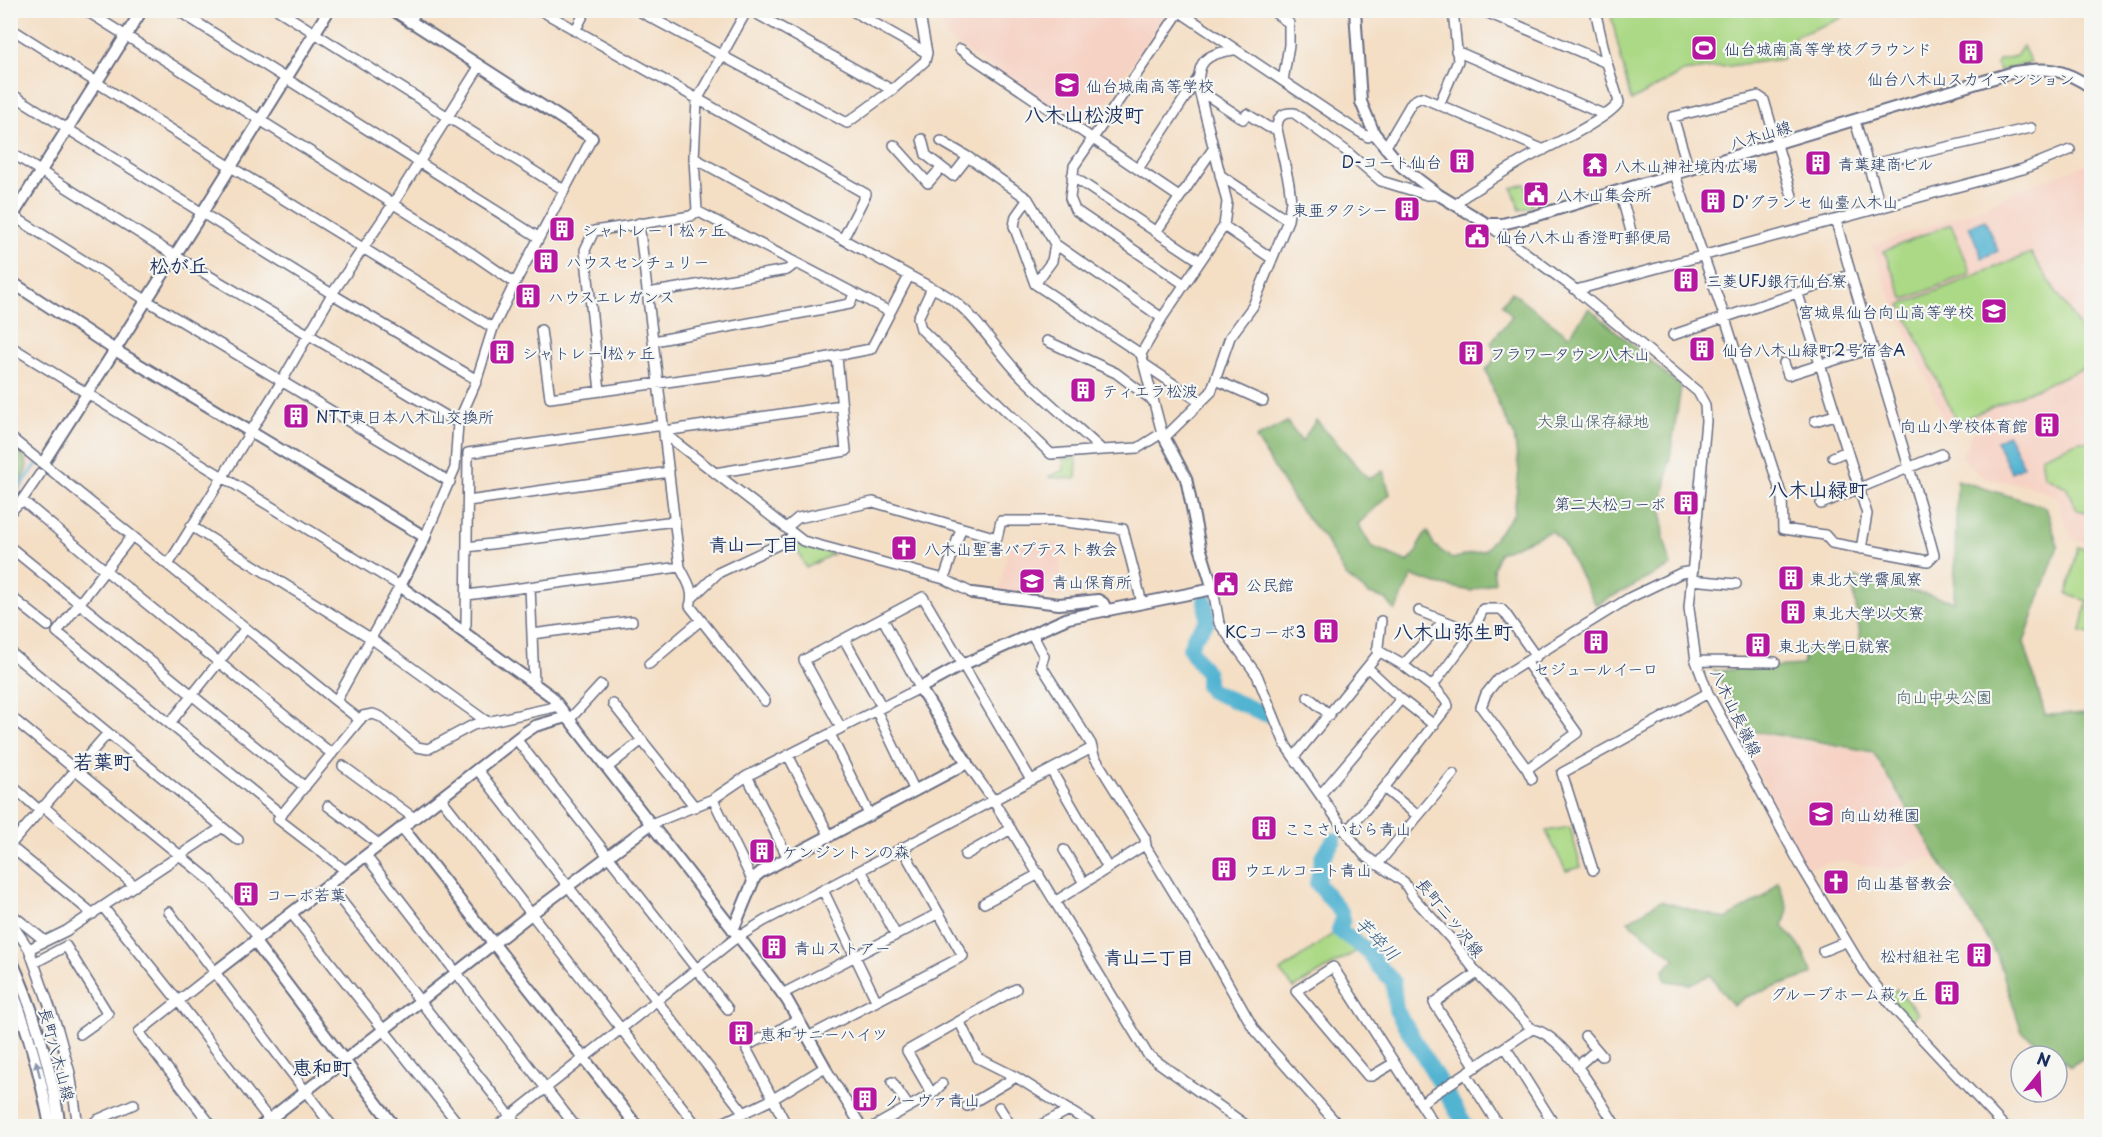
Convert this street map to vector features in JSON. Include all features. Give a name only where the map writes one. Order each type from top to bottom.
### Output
[{"type":"street","points":[[85,10],[470,252],[514,283]]},
{"type":"street","points":[[142,10],[98,83],[11,216],[146,300],[450,482]]},
{"type":"street","points":[[177,10],[538,237]]},
{"type":"street","points":[[278,10],[564,190]]},
{"type":"street","points":[[10,512],[22,500],[329,10]]},
{"type":"street","points":[[336,701],[372,639],[425,537],[455,468],[458,423],[477,380],[493,328],[514,283],[592,138],[393,10]]},
{"type":"street","points":[[411,22],[417,10]]},
{"type":"street","points":[[540,10],[866,194],[843,239]]},
{"type":"street","points":[[575,31],[586,10]]},
{"type":"street","points":[[637,10],[847,123],[892,90],[925,61],[927,53],[919,10]]},
{"type":"street","points":[[697,211],[694,158],[697,100],[748,10],[892,90]]},
{"type":"street","points":[[851,10],[927,53]]},
{"type":"street","points":[[1271,10],[1289,23],[1283,81]]},
{"type":"street","points":[[1355,10],[1361,102],[1374,133],[1402,167],[1439,195],[1487,224]]},
{"type":"street","points":[[1439,105],[1458,61],[1453,10]]},
{"type":"street","points":[[1481,10],[1607,63]]},
{"type":"street","points":[[1457,204],[1465,196],[1605,115],[1618,105],[1595,10]]},
{"type":"street","points":[[1184,284],[1075,210],[1070,198],[1074,166],[1178,11],[1233,50],[1368,137],[1374,133]]},
{"type":"street","points":[[10,28],[493,328]]},
{"type":"street","points":[[960,49],[1179,197]]},
{"type":"street","points":[[1141,354],[1184,284],[1224,226],[1227,202],[1199,90],[1198,68],[1215,52],[1233,50]]},
{"type":"street","points":[[1456,51],[1605,115]]},
{"type":"street","points":[[168,565],[282,381],[332,294],[420,163],[479,67]]},
{"type":"street","name":"八木山線","points":[[1487,224],[1510,223],[2014,72],[2037,69],[2060,71],[2073,76],[2091,88]]},
{"type":"street","points":[[1138,169],[1198,78]]},
{"type":"street","points":[[1199,90],[1243,119],[1247,114],[1268,127],[1277,129]]},
{"type":"street","points":[[10,93],[332,294],[477,380]]},
{"type":"street","points":[[1689,170],[1673,117],[1758,96],[1764,100],[1792,196]]},
{"type":"street","points":[[1385,148],[1412,102],[1421,97],[1544,150]]},
{"type":"street","points":[[932,288],[918,318],[921,329],[1051,453],[1138,448],[1163,435],[1211,393],[1230,337],[1253,306],[1287,220],[1291,201],[1277,129],[1277,121],[1281,116],[1294,113],[1345,150],[1381,181],[1427,195],[1439,195]]},
{"type":"street","points":[[1855,121],[1881,208]]},
{"type":"street","points":[[1868,165],[2031,128]]},
{"type":"street","points":[[922,139],[926,155],[953,176],[968,157]]},
{"type":"street","points":[[941,141],[1028,199],[1055,244],[1162,318]]},
{"type":"street","points":[[894,145],[928,183],[941,168]]},
{"type":"street","points":[[1156,232],[1213,149]]},
{"type":"street","points":[[1576,290],[2024,169],[2070,150]]},
{"type":"street","points":[[10,152],[174,255],[458,423]]},
{"type":"street","points":[[694,158],[909,276],[947,294],[988,334],[1021,376],[1102,450]]},
{"type":"street","points":[[1675,174],[1725,318],[1782,497],[1783,530],[1825,535],[1832,543],[1928,561],[1934,555],[1910,466],[1850,275],[1836,221]]},
{"type":"street","points":[[1220,175],[1287,220]]},
{"type":"street","points":[[1072,176],[1200,261]]},
{"type":"street","points":[[1620,191],[1632,235]]},
{"type":"street","points":[[104,907],[179,1002],[268,1124],[306,1091],[531,914],[651,824],[713,799],[747,776],[962,665],[1068,618],[1213,589],[1200,548],[1186,478],[1163,435],[1141,354],[1035,284],[1014,226],[1016,216],[1028,199]]},
{"type":"street","points":[[600,391],[585,250],[594,231],[691,216],[697,211]]},
{"type":"street","points":[[697,211],[890,312]]},
{"type":"street","points":[[639,223],[680,567],[693,597]]},
{"type":"street","name":"八木山長嶺線","points":[[1487,224],[1576,290],[1698,392],[1705,405],[1706,421],[1689,608],[1696,661],[1708,693],[1767,804],[1845,942],[1874,985],[2004,1126]]},
{"type":"street","points":[[1224,226],[1271,258]]},
{"type":"street","points":[[1035,284],[1052,261],[1055,244]]},
{"type":"street","points":[[648,293],[787,270],[796,263]]},
{"type":"street","points":[[1673,335],[1850,275]]},
{"type":"street","points":[[541,330],[550,399],[837,357],[871,349],[909,276]]},
{"type":"street","points":[[10,281],[115,350],[425,537]]},
{"type":"street","points":[[654,341],[850,304],[854,294]]},
{"type":"street","points":[[1798,294],[1867,514],[1861,549]]},
{"type":"street","points":[[1047,341],[1116,373],[1152,400]]},
{"type":"street","points":[[10,346],[400,586],[534,683],[559,706],[783,994],[861,1126]]},
{"type":"street","points":[[1784,363],[1788,375],[1873,348]]},
{"type":"street","points":[[715,473],[846,451],[837,357]]},
{"type":"street","points":[[1144,364],[1200,402]]},
{"type":"street","points":[[1216,380],[1263,401]]},
{"type":"street","points":[[463,632],[466,625],[468,453],[664,430],[842,405]]},
{"type":"street","points":[[1815,421],[1835,415]]},
{"type":"street","points":[[664,430],[802,541],[944,579],[972,593],[1059,604],[1098,600],[1103,603],[1107,611]]},
{"type":"street","points":[[10,437],[41,469],[132,536],[360,720]]},
{"type":"street","points":[[1833,457],[1847,452]]},
{"type":"street","points":[[1821,504],[1942,454]]},
{"type":"street","points":[[468,501],[669,472]]},
{"type":"street","points":[[22,500],[218,663],[332,754]]},
{"type":"street","points":[[786,528],[798,518],[873,502],[908,510],[961,529],[997,538],[1000,521],[1057,521],[1123,530],[1142,603]]},
{"type":"street","points":[[467,547],[675,521]]},
{"type":"street","points":[[191,526],[372,639],[486,721]]},
{"type":"street","points":[[944,579],[961,529]]},
{"type":"street","points":[[765,701],[690,606],[693,597],[718,573],[788,540],[794,534]]},
{"type":"street","points":[[132,536],[57,632],[282,815]]},
{"type":"street","points":[[10,547],[305,787]]},
{"type":"street","points":[[466,595],[680,567]]},
{"type":"street","points":[[1532,779],[1481,706],[1486,694],[1498,680],[1629,598],[1682,573],[1736,584]]},
{"type":"street","points":[[530,587],[534,683]]},
{"type":"street","name":"長町二ツ沢線","points":[[1213,589],[1219,623],[1257,675],[1286,746],[1364,855],[1404,882],[1413,897],[1451,939],[1477,973],[1532,1029],[1543,1031],[1578,1066],[1616,1126]]},
{"type":"street","points":[[10,596],[48,626]]},
{"type":"street","points":[[841,728],[804,660],[924,597],[1031,780]]},
{"type":"street","points":[[1436,690],[1434,684],[1473,632],[1483,609],[1501,609],[1536,657]]},
{"type":"street","points":[[1419,611],[1473,632]]},
{"type":"street","points":[[883,619],[920,688],[1039,874],[1148,1055],[1247,1126]]},
{"type":"street","points":[[649,664],[701,620]]},
{"type":"street","points":[[532,634],[632,621]]},
{"type":"street","points":[[1295,756],[1377,655],[1381,621]]},
{"type":"street","points":[[1404,665],[1444,621]]},
{"type":"street","points":[[170,723],[246,628]]},
{"type":"street","points":[[1032,634],[1044,656],[1041,665],[1092,748],[1094,756],[1255,1031],[1339,1126]]},
{"type":"street","points":[[844,639],[879,708],[915,791]]},
{"type":"street","points":[[1347,832],[1448,706],[1447,700],[1436,690],[1404,665],[1377,650]]},
{"type":"street","points":[[10,652],[238,840]]},
{"type":"street","points":[[1696,661],[1776,662]]},
{"type":"street","points":[[1527,663],[1577,733],[1527,769]]},
{"type":"street","points":[[1368,668],[1401,699],[1434,725]]},
{"type":"street","points":[[212,1126],[139,1032],[516,739],[535,726],[568,718],[601,685]]},
{"type":"street","points":[[1593,870],[1562,773],[1708,693]]},
{"type":"street","points":[[1308,697],[1330,715]]},
{"type":"street","points":[[1321,794],[1401,699]]},
{"type":"street","points":[[613,704],[695,807]]},
{"type":"street","points":[[346,872],[278,819],[363,716],[373,714],[381,717],[417,747],[428,749],[473,725],[559,706]]},
{"type":"street","points":[[10,716],[211,881],[394,1126]]},
{"type":"street","points":[[93,914],[10,846],[108,733]]},
{"type":"street","points":[[830,734],[870,816]]},
{"type":"street","points":[[516,739],[699,969],[728,1009]]},
{"type":"street","points":[[607,768],[642,740]]},
{"type":"street","points":[[498,1126],[699,969],[736,934],[1092,748]]},
{"type":"street","points":[[788,756],[830,837]]},
{"type":"street","points":[[736,934],[753,882],[760,872],[967,764]]},
{"type":"street","points":[[343,766],[414,818]]},
{"type":"street","points":[[477,769],[744,1113]]},
{"type":"street","points":[[1051,770],[1108,868]]},
{"type":"street","points":[[1377,865],[1453,774]]},
{"type":"street","points":[[747,776],[788,858]]},
{"type":"street","points":[[10,784],[135,886]]},
{"type":"street","points":[[1384,788],[1418,816]]},
{"type":"street","points":[[440,798],[697,1126]]},
{"type":"street","points":[[713,799],[753,882]]},
{"type":"street","points":[[328,806],[380,845]]},
{"type":"street","points":[[402,827],[637,1126]]},
{"type":"street","points":[[29,949],[66,931],[93,914],[221,828]]},
{"type":"street","points":[[965,855],[1011,829]]},
{"type":"street","points":[[1056,902],[1146,844]]},
{"type":"street","points":[[808,1037],[963,956],[902,848]]},
{"type":"street","points":[[1064,850],[1084,883]]},
{"type":"street","points":[[366,856],[575,1126]]},
{"type":"street","points":[[861,870],[896,935]]},
{"type":"street","points":[[984,903],[1039,874]]},
{"type":"street","points":[[329,885],[518,1126]]},
{"type":"street","points":[[823,890],[876,1000]]},
{"type":"street","points":[[170,912],[332,1126]]},
{"type":"street","points":[[10,913],[45,941]]},
{"type":"street","points":[[291,913],[460,1126]]},
{"type":"street","points":[[783,994],[939,913]]},
{"type":"street","points":[[10,921],[29,949],[67,1062],[78,1126]]},
{"type":"street","points":[[1823,951],[1845,942]]},
{"type":"street","points":[[34,963],[66,946],[108,1014],[80,1034]]},
{"type":"street","name":"長町八木山線","points":[[10,957],[40,1033],[60,1126]]},
{"type":"street","points":[[1394,1063],[1368,1076],[1296,991],[1333,967],[1435,1126]]},
{"type":"street","points":[[1476,1067],[1434,1003],[1477,973]]},
{"type":"street","points":[[10,985],[25,1022],[50,1126]]},
{"type":"street","points":[[932,1094],[907,1051],[960,1023],[1016,989]]},
{"type":"street","points":[[787,1126],[747,1046],[760,1038],[768,1037],[797,1019]]},
{"type":"street","points":[[960,1023],[978,1058],[1016,1077],[1094,1126]]},
{"type":"street","points":[[1421,1103],[1532,1029]]},
{"type":"street","points":[[1578,1066],[1599,1053],[1585,1036]]},
{"type":"street","points":[[1506,1048],[1555,1126]]},
{"type":"street","points":[[716,1126],[728,1124],[825,1067]]},
{"type":"street","points":[[1466,1074],[1499,1126]]},
{"type":"street","points":[[967,1106],[1016,1077]]},
{"type":"street","points":[[892,1082],[909,1107]]},
{"type":"street","points":[[875,1126],[932,1094],[942,1084]]},
{"type":"street","points":[[90,1126],[97,1120],[134,1104]]},
{"type":"street","points":[[999,1107],[1011,1126]]},
{"type":"street","points":[[1040,1126],[1069,1110]]},
{"type":"shaded area","name":"仙台城南高等学校","points":[[937,11],[1168,11],[1086,132],[948,39]]},
{"type":"shaded area","name":"宮城県仙台向山高等学校","points":[[2091,162],[2091,544],[2072,539],[2055,496],[2027,485],[1983,478],[1962,456],[1972,433],[1985,427],[1981,416],[1948,429],[1888,290],[1872,246],[1978,209]]},
{"type":"shaded area","points":[[10,440],[41,465],[10,506]]},
{"type":"shaded area","name":"青山保育所","points":[[1060,543],[1060,564],[1065,596],[1056,598],[999,593],[1009,544]]},
{"type":"shaded area","points":[[1736,730],[1871,754],[1935,856],[1889,870],[1841,861],[1806,867]]},
{"type":"green space","name":"仙台城南高等学校グラウンド","points":[[1840,10],[1842,18],[1796,36],[1782,59],[1683,72],[1631,101],[1610,11]]},
{"type":"green space","points":[[2023,46],[2031,63],[1999,71],[1997,64],[1999,60],[2016,56]]},
{"type":"green space","points":[[1525,184],[1533,206],[1520,210],[1512,188]]},
{"type":"green space","points":[[1951,224],[1971,273],[1904,300],[1884,251]]},
{"type":"green space","points":[[2031,253],[2091,345],[2091,365],[1957,422],[1901,305]]},
{"type":"green space","name":"大泉山保存緑地","points":[[1512,292],[1569,336],[1589,308],[1681,387],[1662,507],[1664,538],[1671,566],[1596,605],[1561,540],[1551,531],[1499,553],[1493,569],[1495,582],[1471,591],[1412,576],[1395,611],[1386,599],[1369,594],[1346,576],[1324,538],[1297,506],[1256,438],[1287,422],[1302,442],[1316,420],[1369,479],[1383,471],[1390,494],[1358,524],[1371,546],[1408,562],[1418,551],[1418,546],[1427,531],[1434,545],[1452,559],[1485,550],[1514,513],[1519,471],[1514,435],[1499,406],[1486,370],[1497,356],[1491,342],[1512,316],[1502,304]]},
{"type":"green space","points":[[2079,441],[2091,442],[2091,513],[2077,510],[2066,487],[2044,476],[2041,457]]},
{"type":"green space","points":[[11,444],[24,457],[27,468],[11,494]]},
{"type":"green space","points":[[1063,458],[1077,459],[1076,479],[1048,477],[1064,470]]},
{"type":"green space","name":"向山中央公園","points":[[1957,480],[2046,507],[2058,546],[2024,642],[2045,715],[2091,713],[2091,1053],[2071,1066],[2069,1065],[2069,1044],[2039,1044],[2022,1032],[1997,955],[1873,752],[1750,731],[1714,671],[1803,665],[1806,646],[1862,651],[1852,577],[1954,601]]},
{"type":"green space","points":[[794,543],[833,554],[806,568]]},
{"type":"green space","points":[[2078,547],[2091,551],[2091,634],[2081,632],[2087,601],[2067,594]]},
{"type":"green space","points":[[1570,827],[1581,867],[1566,871],[1546,831]]},
{"type":"green space","points":[[1778,881],[1788,909],[1783,926],[1801,948],[1813,974],[1746,997],[1733,1006],[1710,975],[1690,984],[1666,981],[1663,971],[1676,959],[1628,921],[1660,901],[1726,919],[1764,897]]},
{"type":"green space","points":[[1334,933],[1357,951],[1294,988],[1280,972]]},
{"type":"green space","points":[[1897,989],[1918,1014],[1909,1021],[1889,996]]},
{"type":"water","points":[[1985,220],[1998,251],[1982,258],[1969,226]]},
{"type":"water","points":[[2008,435],[2024,466],[2011,472],[1996,441]]},
{"type":"waterway","points":[[10,500],[37,464]]},
{"type":"waterway","name":"芋埣川","points":[[1205,601],[1208,621],[1194,637],[1190,649],[1207,673],[1207,685],[1211,691],[1265,714]]},
{"type":"waterway","name":"芋埣川","points":[[1334,840],[1322,858],[1317,883],[1341,912],[1343,919],[1339,930],[1369,952],[1377,965],[1393,981],[1396,1010],[1466,1126]]},
{"type":"place","name":"仙台城南高等学校グラウンド","points":[[1704,48]]},
{"type":"place","name":"仙台八木山スカイマンション","points":[[1971,52]]},
{"type":"place","name":"仙台城南高等学校","points":[[1067,85]]},
{"type":"place","name":"D-コート仙台","points":[[1462,161]]},
{"type":"place","name":"青葉建商ビル","points":[[1818,163]]},
{"type":"place","name":"八木山神社境内広場","points":[[1595,165]]},
{"type":"place","name":"八木山集会所","points":[[1536,194]]},
{"type":"place","name":"D'グランセ 仙臺八木山","points":[[1713,201]]},
{"type":"place","name":"東亜タクシー","points":[[1407,209]]},
{"type":"place","name":"シャトレー１松ヶ丘","points":[[562,229]]},
{"type":"place","name":"仙台八木山香澄町郵便局","points":[[1477,236]]},
{"type":"place","name":"ハウスセンチュリー","points":[[546,261]]},
{"type":"place","name":"三菱UFJ銀行仙台寮","points":[[1686,280]]},
{"type":"place","name":"ハウスエレガンス","points":[[528,296]]},
{"type":"place","name":"宮城県仙台向山高等学校","points":[[1994,311]]},
{"type":"place","name":"仙台八木山緑町2号宿舎A","points":[[1702,349]]},
{"type":"place","name":"シャトレーI松ヶ丘","points":[[502,352]]},
{"type":"place","name":"フラワータウン八木山","points":[[1471,353]]},
{"type":"place","name":"ティエラ松波","points":[[1083,390]]},
{"type":"place","name":"NTT東日本八木山交換所","points":[[296,416]]},
{"type":"place","name":"向山小学校体育館","points":[[2047,425]]},
{"type":"place","name":"第二大松コーポ","points":[[1686,503]]},
{"type":"place","name":"八木山聖書バプテスト教会","points":[[904,548]]},
{"type":"place","name":"東北大学霽風寮","points":[[1791,578]]},
{"type":"place","name":"青山保育所","points":[[1032,581]]},
{"type":"place","name":"公民館","points":[[1226,584]]},
{"type":"place","name":"東北大学以文寮","points":[[1793,612]]},
{"type":"place","name":"KCコーポ3","points":[[1326,631]]},
{"type":"place","name":"セジュールイーロ","points":[[1596,642]]},
{"type":"place","name":"東北大学日就寮","points":[[1758,645]]},
{"type":"place","name":"向山幼稚園","points":[[1821,814]]},
{"type":"place","name":"ここさいむら青山","points":[[1264,828]]},
{"type":"place","name":"ケンジントンの森","points":[[762,851]]},
{"type":"place","name":"ウエルコート青山","points":[[1224,869]]},
{"type":"place","name":"向山基督教会","points":[[1836,882]]},
{"type":"place","name":"コーポ若葉","points":[[246,894]]},
{"type":"place","name":"青山ストアー","points":[[774,947]]},
{"type":"place","name":"松村組社宅","points":[[1979,955]]},
{"type":"place","name":"グループホーム萩ヶ丘","points":[[1947,993]]},
{"type":"place","name":"恵和サニーハイツ","points":[[741,1033]]},
{"type":"place","name":"ノーヴァ青山","points":[[865,1099]]},
{"type":"district","name":"八木山松波町","points":[[1084,114]]},
{"type":"district","name":"松が丘","points":[[179,265]]},
{"type":"district","name":"八木山緑町","points":[[1818,489]]},
{"type":"district","name":"青山一丁目","points":[[754,543]]},
{"type":"district","name":"八木山弥生町","points":[[1453,631]]},
{"type":"district","name":"若葉町","points":[[103,761]]},
{"type":"district","name":"青山二丁目","points":[[1149,956]]},
{"type":"district","name":"恵和町","points":[[322,1067]]}]
